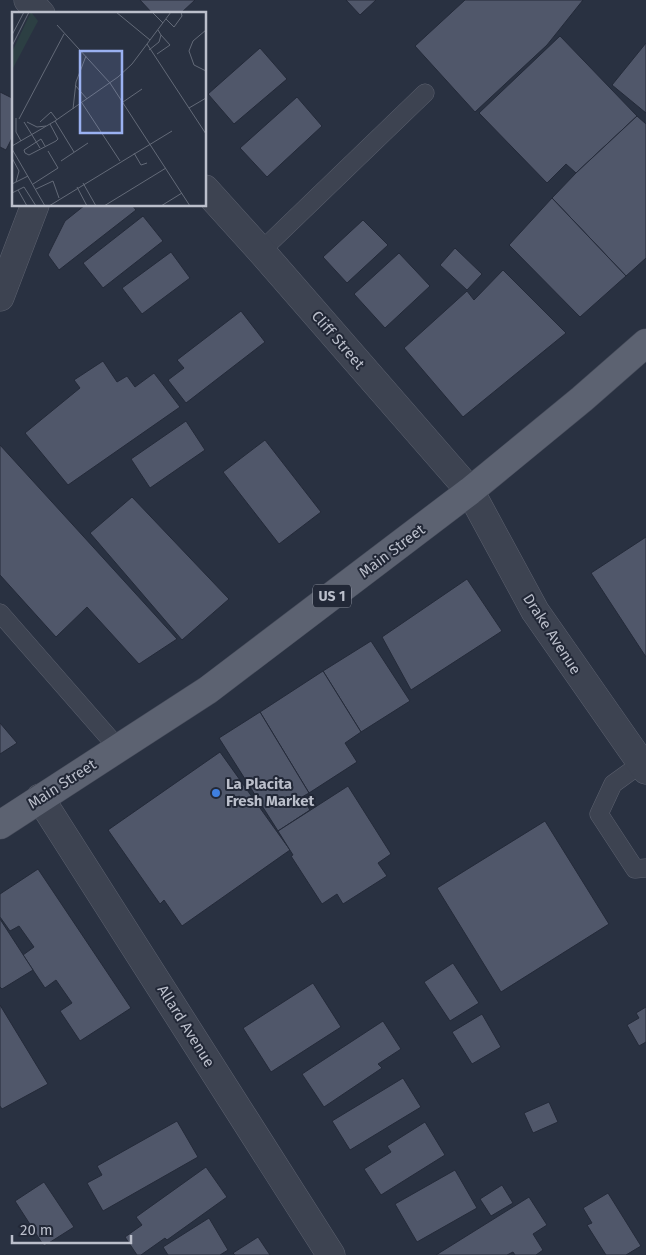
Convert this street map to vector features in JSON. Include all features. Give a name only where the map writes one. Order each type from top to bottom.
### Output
[{"type":"main road","name":"Main Street","points":[[0,825],[208,690],[470,491],[582,399],[646,342]]},
{"type":"street","points":[[28,0],[39,12]]},
{"type":"street","name":"Cliff Street","points":[[206,190],[470,491]]},
{"type":"street","points":[[0,297],[35,206]]},
{"type":"street","name":"Drake Avenue","points":[[470,491],[535,611],[644,767]]},
{"type":"street","name":"Allard Avenue","points":[[40,798],[331,1255]]},
{"type":"lane","points":[[261,251],[425,93]]},
{"type":"lane","points":[[0,613],[118,748]]},
{"type":"lane","points":[[644,767],[613,784],[599,814],[635,869],[646,868]]},
{"type":"building","points":[[140,0],[195,0],[182,12],[151,12]]},
{"type":"building","points":[[346,0],[376,0],[360,15]]},
{"type":"building","points":[[465,0],[583,0],[547,45],[475,112],[415,46]]},
{"type":"building","points":[[560,36],[637,116],[576,173],[566,164],[547,183],[479,113]]},
{"type":"building","points":[[646,43],[646,113],[612,85]]},
{"type":"building","points":[[260,48],[287,79],[234,124],[208,94]]},
{"type":"building","points":[[0,92],[12,98],[12,138],[6,150],[0,147]]},
{"type":"building","points":[[297,97],[322,126],[267,177],[240,148]]},
{"type":"building","points":[[637,116],[646,124],[646,258],[626,276],[552,198]]},
{"type":"building","points":[[552,198],[626,276],[580,317],[509,245]]},
{"type":"building","points":[[84,206],[133,206],[136,210],[59,270],[48,255],[65,221]]},
{"type":"building","points":[[143,216],[163,241],[103,288],[83,263]]},
{"type":"building","points":[[363,220],[388,245],[347,283],[323,257]]},
{"type":"building","points":[[455,248],[482,274],[467,290],[440,265]]},
{"type":"building","points":[[171,252],[190,278],[142,314],[122,288]]},
{"type":"building","points":[[399,253],[430,286],[385,328],[354,294]]},
{"type":"building","points":[[503,270],[566,333],[463,417],[404,348],[467,291],[474,300]]},
{"type":"building","points":[[241,311],[265,342],[186,403],[168,380],[184,368],[177,360]]},
{"type":"building","points":[[103,361],[117,382],[127,376],[135,387],[154,373],[180,407],[68,485],[25,433],[80,388],[74,380]]},
{"type":"building","points":[[186,421],[205,450],[150,488],[131,459]]},
{"type":"building","points":[[265,440],[321,512],[279,544],[223,472]]},
{"type":"building","points":[[0,445],[177,639],[139,664],[87,607],[56,637],[0,575]]},
{"type":"building","points":[[132,497],[229,599],[182,640],[90,533]]},
{"type":"building","points":[[646,537],[646,657],[591,573]]},
{"type":"building","points":[[467,579],[502,631],[411,690],[382,637]]},
{"type":"building","points":[[371,641],[410,701],[361,732],[323,671]]},
{"type":"building","points":[[323,671],[361,732],[345,743],[357,762],[309,793],[260,712]]},
{"type":"building","points":[[260,712],[309,793],[302,797],[310,810],[278,831],[219,738]]},
{"type":"building","points":[[0,723],[17,743],[0,754]]},
{"type":"building","points":[[220,752],[290,850],[182,926],[164,900],[160,904],[108,830]]},
{"type":"building","points":[[348,786],[391,854],[378,863],[387,876],[343,904],[337,894],[322,904],[291,856],[293,855],[278,831]]},
{"type":"building","points":[[545,821],[609,924],[501,992],[437,888]]},
{"type":"building","points":[[38,869],[131,1008],[80,1041],[60,1011],[72,1003],[56,980],[45,988],[23,955],[34,947],[19,926],[10,931],[0,917],[0,894]]},
{"type":"building","points":[[0,919],[33,970],[2,989],[0,987]]},
{"type":"building","points":[[453,963],[479,1003],[450,1021],[424,982]]},
{"type":"building","points":[[313,983],[341,1027],[271,1072],[243,1028]]},
{"type":"building","points":[[0,1005],[48,1084],[2,1109],[0,1106]]},
{"type":"building","points":[[646,1007],[646,1042],[639,1046],[627,1025],[639,1018],[636,1013]]},
{"type":"building","points":[[482,1014],[501,1047],[472,1064],[452,1032]]},
{"type":"building","points":[[383,1021],[401,1049],[378,1064],[382,1068],[324,1107],[302,1074]]},
{"type":"building","points":[[403,1078],[421,1107],[350,1150],[332,1121]]},
{"type":"building","points":[[549,1102],[558,1122],[533,1133],[524,1113]]},
{"type":"building","points":[[177,1121],[198,1157],[103,1211],[87,1183],[102,1175],[97,1166]]},
{"type":"building","points":[[425,1122],[445,1155],[381,1195],[364,1169],[391,1152],[387,1146]]},
{"type":"building","points":[[206,1167],[227,1197],[167,1240],[165,1238],[141,1255],[137,1255],[125,1237],[142,1225],[136,1217]]},
{"type":"building","points":[[455,1170],[477,1208],[417,1242],[395,1204]]},
{"type":"building","points":[[44,1182],[74,1227],[44,1246],[15,1201]]},
{"type":"building","points":[[502,1185],[513,1203],[491,1216],[480,1199]]},
{"type":"building","points":[[608,1193],[641,1246],[626,1255],[606,1255],[587,1225],[592,1223],[583,1208]]},
{"type":"building","points":[[529,1197],[547,1225],[533,1234],[543,1250],[536,1255],[515,1255],[513,1252],[507,1255],[436,1255]]},
{"type":"building","points":[[209,1218],[228,1250],[220,1255],[168,1255],[163,1247]]},
{"type":"building","points":[[258,1237],[270,1255],[235,1255],[233,1253]]},
{"type":"place","name":"La Placita Fresh Market","points":[[216,793]]}]
